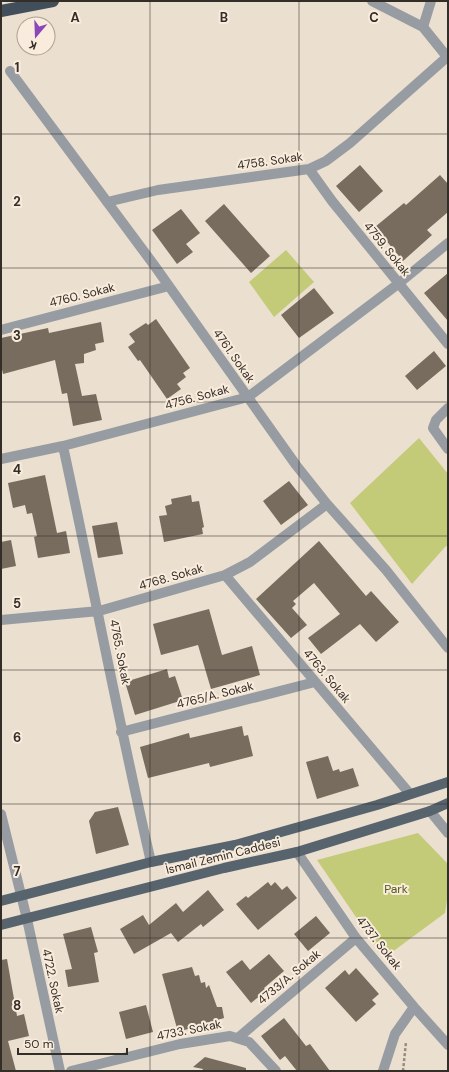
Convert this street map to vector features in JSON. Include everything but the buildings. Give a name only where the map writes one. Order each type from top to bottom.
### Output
[{"type":"highway","points":[[1,11],[52,1]]},
{"type":"main road","name":"İsmail Zemin Caddesi","points":[[1,900],[151,862],[235,844],[448,782]]},
{"type":"main road","name":"İsmail Zemin Caddesi","points":[[1,925],[224,868],[296,852],[430,811],[448,803]]},
{"type":"street","points":[[372,1],[423,27],[448,57]]},
{"type":"street","points":[[423,27],[431,1]]},
{"type":"street","name":"4758. Sokak","points":[[107,202],[158,190],[309,169],[326,161],[350,143],[448,57]]},
{"type":"street","name":"4761. Sokak","points":[[10,71],[169,286],[296,465],[327,504],[386,570],[448,648]]},
{"type":"street","name":"4759. Sokak","points":[[309,169],[332,201],[448,344]]},
{"type":"street","name":"4756. Sokak","points":[[1,459],[63,446],[248,398],[398,284],[448,243]]},
{"type":"street","name":"4760. Sokak","points":[[1,330],[169,286]]},
{"type":"street","points":[[448,408],[436,420],[433,428],[448,449]]},
{"type":"street","name":"4765. Sokak","points":[[63,446],[99,611],[121,732],[151,862]]},
{"type":"street","name":"4768. Sokak","points":[[1,620],[99,611],[225,575],[250,562],[327,504]]},
{"type":"street","name":"4763. Sokak","points":[[225,575],[410,794]]},
{"type":"street","name":"4765/A. Sokak","points":[[121,732],[315,682]]},
{"type":"street","points":[[430,811],[448,833]]},
{"type":"street","name":"4722. Sokak","points":[[1,814],[27,919],[60,1071]]},
{"type":"street","name":"4737. Sokak","points":[[296,852],[356,938],[414,1007],[448,1044]]},
{"type":"street","name":"4733/A. Sokak","points":[[239,1037],[356,938]]},
{"type":"street","points":[[383,1071],[395,1034],[414,1007]]},
{"type":"street","name":"4733. Sokak","points":[[71,1071],[180,1044],[230,1036],[239,1037],[249,1042],[276,1071]]},
{"type":"path","points":[[404,1021],[407,1033],[404,1071]]},
{"type":"green space","points":[[286,250],[314,282],[274,317],[249,282]]},
{"type":"green space","points":[[419,438],[448,474],[448,547],[446,546],[412,584],[350,503]]},
{"type":"green space","name":"Park","points":[[418,833],[448,864],[448,894],[445,913],[384,958],[317,860]]}]
